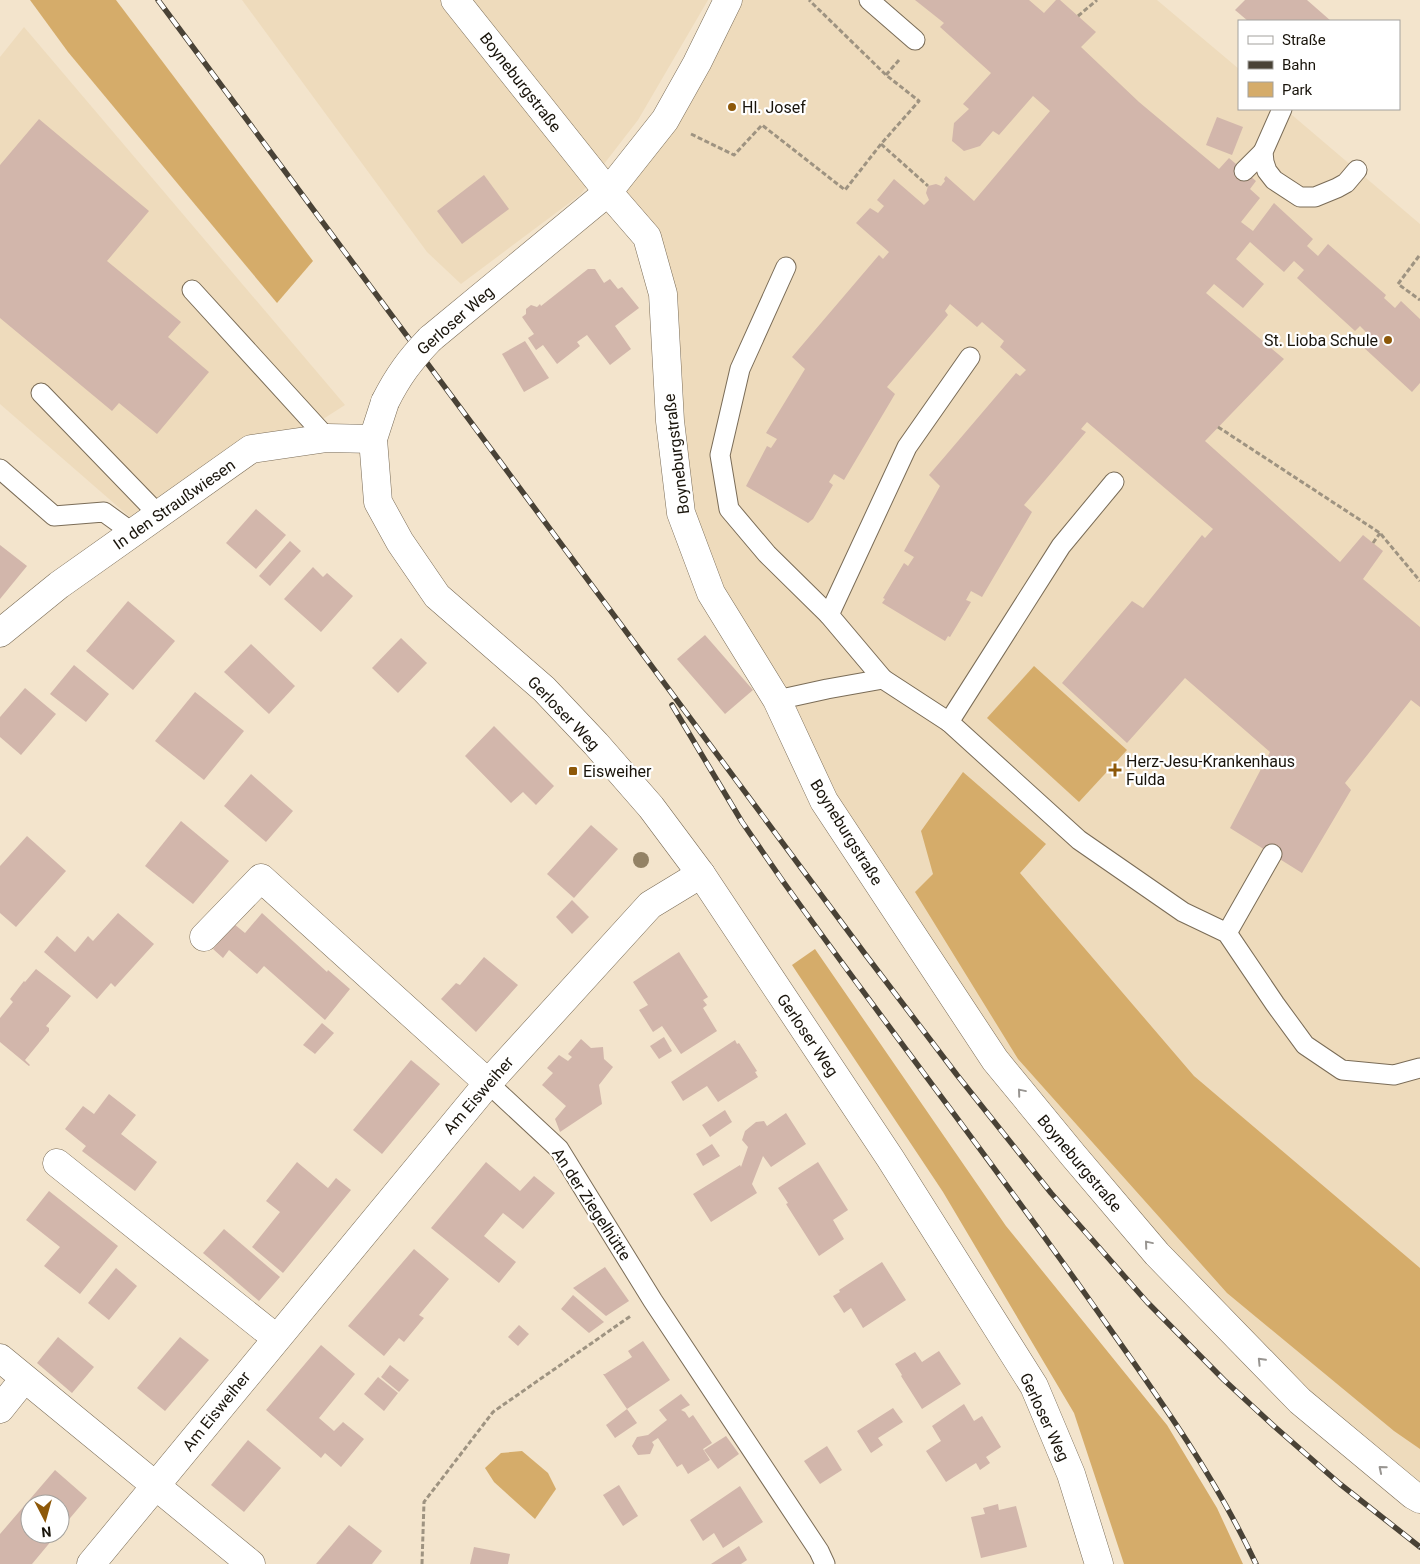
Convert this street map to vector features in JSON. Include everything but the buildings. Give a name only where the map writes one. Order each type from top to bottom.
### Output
[{"type":"street","name":"Boyneburgstraße","points":[[455,0],[608,192],[647,237],[663,294],[670,421],[681,513],[711,593],[777,700],[824,801],[994,1060],[1164,1262],[1300,1401],[1420,1499]]},
{"type":"street","name":"Gerloser Weg","points":[[728,0],[697,63],[665,120],[608,192],[430,339],[408,362],[394,383],[385,402],[373,439],[378,502],[400,542],[437,596],[544,689],[596,744],[650,807],[701,874],[890,1158],[1034,1386],[1071,1474],[1099,1564]]},
{"type":"street","name":"In den Straußwiesen","points":[[0,634],[59,585],[250,450],[327,438],[373,439]]},
{"type":"street","name":"Am Eisweiher","points":[[91,1564],[488,1082],[650,905],[701,874]]},
{"type":"street","name":"An der Ziegelhütte","points":[[204,937],[261,878],[488,1082]]},
{"type":"street","points":[[58,1163],[276,1338]]},
{"type":"street","points":[[0,1358],[251,1564]]},
{"type":"street","points":[[0,1409],[24,1379]]},
{"type":"lane","points":[[869,0],[914,40]]},
{"type":"lane","points":[[1244,171],[1263,152],[1282,110]]},
{"type":"lane","points":[[1263,152],[1264,162],[1274,180],[1300,197],[1314,197],[1337,188],[1346,183],[1357,170]]},
{"type":"lane","points":[[786,267],[740,369],[720,455],[728,509],[768,554],[829,615],[883,678],[949,722],[1079,840],[1183,912],[1227,933],[1274,1004],[1305,1044],[1342,1070],[1394,1075],[1420,1068]]},
{"type":"lane","points":[[192,290],[327,438]]},
{"type":"lane","points":[[829,615],[907,447],[970,357]]},
{"type":"lane","points":[[40,392],[159,515]]},
{"type":"lane","points":[[0,469],[54,516],[104,512],[134,533]]},
{"type":"lane","points":[[949,722],[1061,546],[1114,482]]},
{"type":"lane","points":[[777,700],[883,678]]},
{"type":"lane","points":[[1227,933],[1272,854]]},
{"type":"lane","name":"An der Ziegelhütte","points":[[488,1082],[559,1149],[653,1301],[819,1551],[825,1564]]},
{"type":"path","points":[[689,132],[734,155],[762,125],[845,190],[918,101],[886,75],[808,0]]},
{"type":"path","points":[[1078,16],[1097,0]]},
{"type":"path","points":[[881,144],[928,186]]},
{"type":"path","points":[[1419,256],[1398,284],[1420,300]]},
{"type":"path","points":[[1218,427],[1380,532],[1420,581]]},
{"type":"path","points":[[1373,543],[1380,532]]},
{"type":"path","points":[[422,1564],[424,1502],[493,1412],[653,1301]]},
{"type":"shaded area","points":[[242,0],[708,0],[638,120],[580,195],[461,284],[427,252]]},
{"type":"shaded area","name":"Herz-Jesu-Krankenhaus Fulda","points":[[727,0],[1157,0],[1238,68],[1238,110],[1286,110],[1420,224],[1420,1499],[1413,1495],[1073,1155],[824,801],[681,513],[663,294],[608,192]]},
{"type":"shaded area","points":[[24,27],[345,405],[147,532],[0,404],[0,57]]},
{"type":"green space","points":[[30,0],[116,0],[313,261],[277,303],[68,52]]},
{"type":"green space","points":[[1034,666],[1127,750],[1079,802],[987,718]]},
{"type":"green space","points":[[963,772],[1046,844],[1020,873],[1194,1076],[1420,1268],[1420,1449],[1394,1431],[1227,1293],[1018,1059],[915,892],[933,874],[921,831]]},
{"type":"green space","points":[[815,949],[1006,1226],[1167,1425],[1217,1508],[1243,1564],[1124,1564],[1074,1413],[943,1192],[792,965]]},
{"type":"green space","points":[[522,1451],[548,1473],[556,1489],[535,1519],[494,1482],[485,1468],[501,1453]]},
{"type":"railway","points":[[158,0],[865,954],[957,1075],[1051,1193],[1147,1302],[1224,1380],[1340,1484],[1420,1547]]},
{"type":"railway","points":[[672,705],[742,822],[782,880],[1049,1243],[1155,1393],[1219,1493],[1256,1564]]},
{"type":"place","name":"Hl. Josef","points":[[732,107]]},
{"type":"place","name":"St. Lioba Schule","points":[[1388,340]]},
{"type":"place","name":"Herz-Jesu-Krankenhaus Fulda","points":[[1115,770]]},
{"type":"place","name":"Eisweiher","points":[[573,771]]}]
